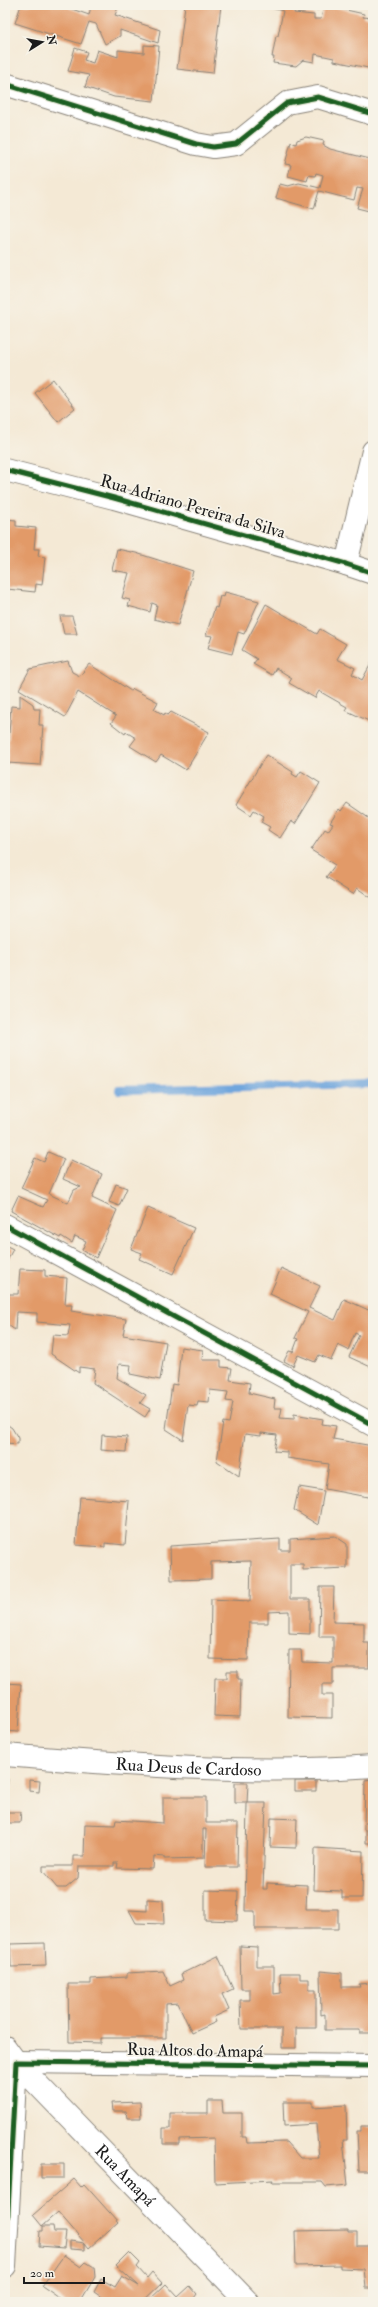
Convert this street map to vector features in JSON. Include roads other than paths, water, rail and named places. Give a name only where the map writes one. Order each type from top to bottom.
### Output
[{"type":"street","points":[[5,84],[196,144],[213,147],[236,144],[287,103],[318,97],[373,114]]},
{"type":"street","points":[[346,564],[373,450]]},
{"type":"street","name":"Rua Adriano Pereira da Silva","points":[[5,470],[114,498],[346,564],[373,574]]},
{"type":"street","points":[[5,1225],[373,1425]]},
{"type":"street","name":"Rua Deus de Cardoso","points":[[5,1755],[137,1766],[305,1769],[373,1766]]},
{"type":"street","points":[[5,2266],[11,2054]]},
{"type":"street","name":"Rua Altos do Amapá","points":[[11,2054],[373,2066]]},
{"type":"street","name":"Rua Amapá","points":[[11,2054],[248,2302]]},
{"type":"waterway","points":[[119,1090],[373,1084]]}]
